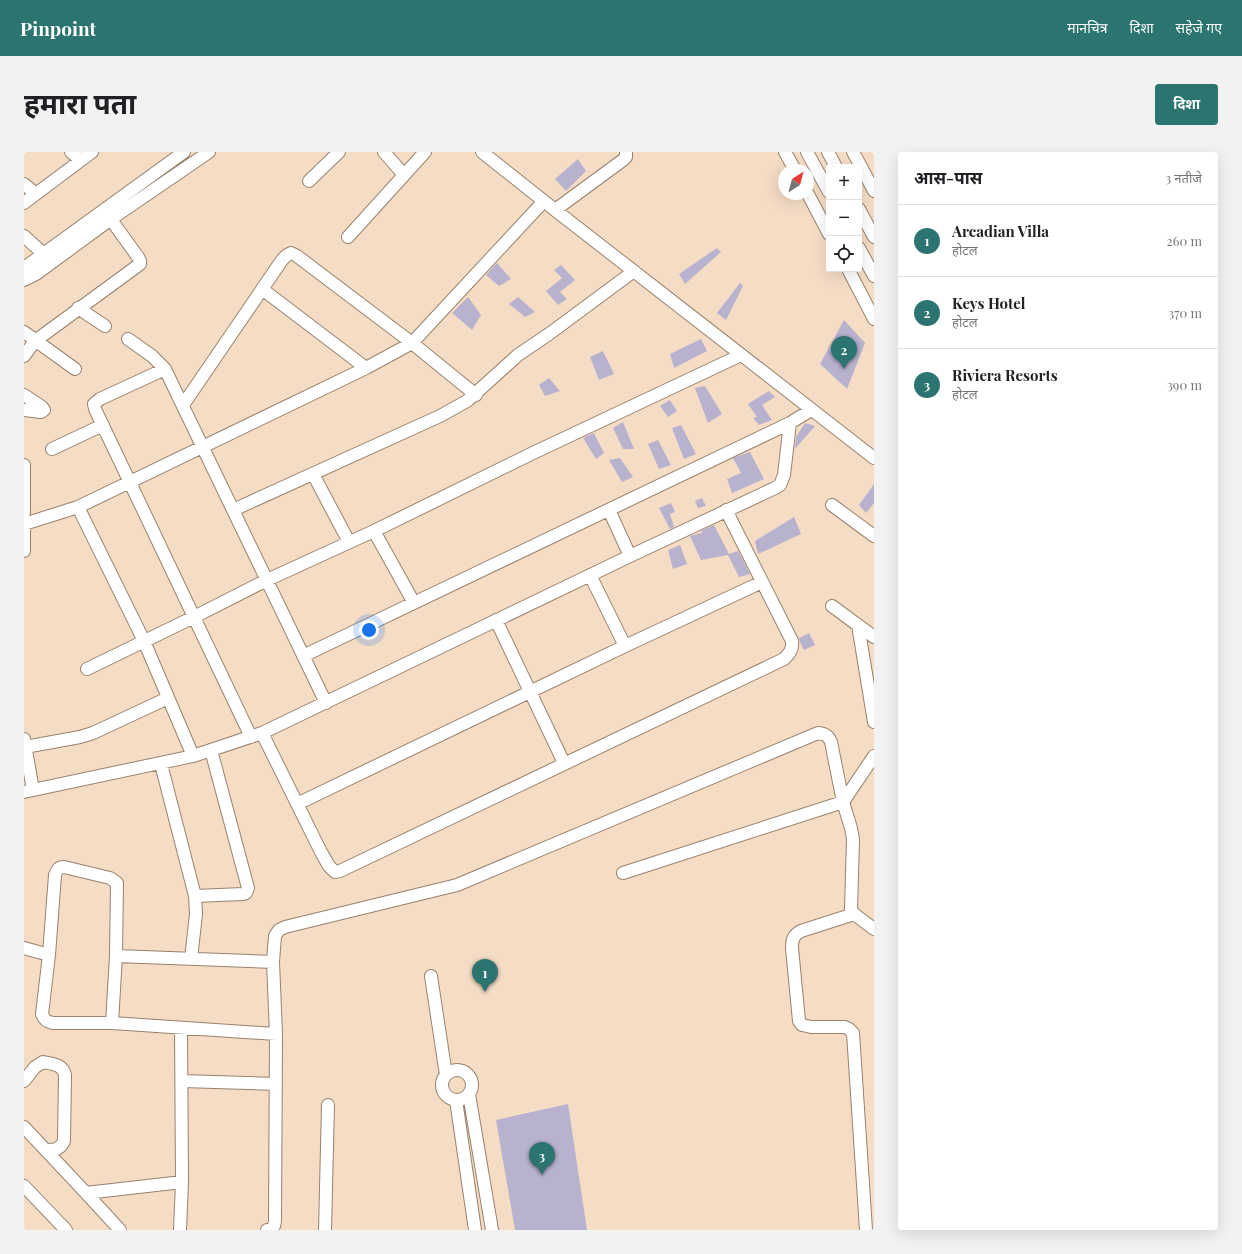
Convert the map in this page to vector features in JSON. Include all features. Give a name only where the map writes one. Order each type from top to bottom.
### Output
[{"type":"street","points":[[71,152],[81,160]]},
{"type":"street","points":[[24,203],[92,152]]},
{"type":"street","points":[[24,268],[48,258],[108,214],[169,162],[184,152]]},
{"type":"street","points":[[108,214],[177,174],[208,152]]},
{"type":"street","points":[[309,181],[339,152]]},
{"type":"street","points":[[384,152],[404,175]]},
{"type":"street","points":[[348,237],[424,152]]},
{"type":"street","points":[[482,152],[874,458]]},
{"type":"street","points":[[555,210],[623,160],[626,157],[626,152]]},
{"type":"street","points":[[785,152],[792,164]]},
{"type":"street","points":[[807,152],[826,187]]},
{"type":"street","points":[[828,152],[834,164]]},
{"type":"street","points":[[853,152],[874,191]]},
{"type":"street","points":[[169,162],[177,174]]},
{"type":"street","points":[[24,184],[36,194]]},
{"type":"street","points":[[811,200],[826,228]]},
{"type":"street","points":[[24,524],[78,507],[366,368],[412,343],[544,201]]},
{"type":"street","points":[[24,356],[35,341],[140,264],[138,257],[108,214]]},
{"type":"street","points":[[862,215],[874,237]]},
{"type":"street","points":[[24,236],[48,258]]},
{"type":"street","points":[[183,405],[262,288],[282,260],[291,253],[412,343],[476,395]]},
{"type":"street","points":[[862,254],[874,276]]},
{"type":"street","points":[[24,280],[36,274],[48,258]]},
{"type":"street","points":[[233,510],[440,416],[467,402],[518,355],[550,334],[634,271]]},
{"type":"street","points":[[850,272],[871,306],[874,319]]},
{"type":"street","points":[[262,288],[366,368]]},
{"type":"street","points":[[78,308],[105,326]]},
{"type":"street","points":[[24,332],[75,369]]},
{"type":"street","points":[[128,339],[152,356],[165,369],[326,703]]},
{"type":"street","points":[[87,669],[267,580],[374,531],[533,453],[741,355]]},
{"type":"street","points":[[165,369],[96,401],[94,404],[95,409],[194,617],[257,735],[297,804],[329,866],[335,872],[340,871],[784,659],[790,653],[792,641],[726,510]]},
{"type":"street","points":[[24,395],[44,410],[37,412],[24,410]]},
{"type":"street","points":[[303,656],[609,510],[790,422],[811,410]]},
{"type":"street","points":[[168,698],[93,733],[80,737],[25,743],[28,791],[161,764],[193,756],[257,735],[780,484],[784,475],[790,422]]},
{"type":"street","points":[[52,449],[103,425]]},
{"type":"street","points":[[24,465],[24,513]]},
{"type":"street","points":[[314,474],[349,542]]},
{"type":"street","points":[[832,505],[874,536]]},
{"type":"street","points":[[78,507],[144,641],[193,756]]},
{"type":"street","points":[[609,510],[630,556]]},
{"type":"street","points":[[24,527],[24,550]]},
{"type":"street","points":[[374,531],[414,603]]},
{"type":"street","points":[[590,575],[625,646]]},
{"type":"street","points":[[297,804],[625,646],[762,582]]},
{"type":"street","points":[[832,606],[874,637]]},
{"type":"street","points":[[496,620],[564,763]]},
{"type":"street","points":[[858,625],[874,722]]},
{"type":"street","points":[[267,1230],[271,1230],[274,1226],[275,1220],[276,1034],[273,962],[275,936],[279,930],[285,927],[457,885],[818,733],[828,736],[831,742],[843,802],[851,828],[853,839],[850,905],[854,914],[874,929]]},
{"type":"street","points":[[195,896],[243,894],[248,890],[211,750]]},
{"type":"street","points":[[622,873],[843,802],[874,756]]},
{"type":"street","points":[[161,764],[195,896],[196,914],[192,959]]},
{"type":"street","points":[[112,1023],[116,956],[117,883],[110,878],[60,867],[55,875],[49,955],[42,1014],[44,1019],[53,1023],[112,1023],[276,1034]]},
{"type":"street","points":[[854,914],[795,934],[792,940],[792,948],[799,1021],[802,1025],[811,1027],[845,1027],[853,1033],[866,1230]]},
{"type":"street","points":[[24,948],[49,955]]},
{"type":"street","points":[[116,956],[273,962]]},
{"type":"street","points":[[431,976],[446,1075]]},
{"type":"street","points":[[180,1230],[182,1182],[181,1028]]},
{"type":"street","points":[[24,1081],[35,1067],[43,1062],[58,1065],[64,1071],[64,1141],[62,1146],[56,1150],[47,1150]]},
{"type":"street","points":[[456,1100],[475,1229],[492,1229],[469,1094],[472,1085],[468,1076],[460,1070],[454,1070],[446,1075],[442,1083],[444,1093],[447,1096],[456,1100],[465,1098],[469,1094]]},
{"type":"street","points":[[182,1081],[276,1084]]},
{"type":"street","points":[[325,1230],[328,1105]]},
{"type":"street","points":[[24,1127],[120,1230]]},
{"type":"street","points":[[86,1193],[182,1182]]},
{"type":"street","points":[[24,1186],[66,1230]]},
{"type":"building","points":[[578,159],[586,171],[566,191],[555,179]]},
{"type":"building","points":[[717,248],[721,252],[685,284],[679,274]]},
{"type":"building","points":[[497,263],[511,279],[499,286],[486,275]]},
{"type":"building","points":[[561,265],[575,280],[560,292],[567,299],[558,305],[546,291],[562,278],[554,270]]},
{"type":"building","points":[[740,283],[743,286],[726,320],[717,313]]},
{"type":"building","points":[[468,297],[481,315],[472,330],[452,313]]},
{"type":"building","points":[[518,297],[535,312],[525,317],[509,304]]},
{"type":"building","points":[[844,320],[865,343],[847,389],[820,364]]},
{"type":"building","points":[[701,339],[707,351],[674,368],[670,354]]},
{"type":"building","points":[[603,351],[614,374],[599,380],[590,357]]},
{"type":"building","points":[[549,378],[560,391],[545,396],[539,385]]},
{"type":"building","points":[[705,386],[722,414],[708,423],[695,388]]},
{"type":"building","points":[[769,391],[775,397],[762,405],[772,420],[759,425],[753,418],[757,417],[748,404]]},
{"type":"building","points":[[670,400],[677,411],[668,417],[660,406]]},
{"type":"building","points":[[623,422],[634,449],[623,449],[613,428]]},
{"type":"building","points":[[805,423],[815,426],[795,449],[796,437]]},
{"type":"building","points":[[681,425],[696,454],[684,459],[672,428]]},
{"type":"building","points":[[594,433],[604,453],[596,459],[583,438]]},
{"type":"building","points":[[658,440],[671,465],[659,469],[648,444]]},
{"type":"building","points":[[750,452],[764,479],[732,493],[727,479],[741,473],[733,458]]},
{"type":"building","points":[[620,458],[633,477],[622,482],[609,460]]},
{"type":"building","points":[[874,484],[874,503],[866,513],[859,505]]},
{"type":"building","points":[[702,498],[706,506],[698,508],[695,501]]},
{"type":"building","points":[[671,503],[675,512],[670,514],[674,527],[670,529],[659,508]]},
{"type":"building","points":[[794,517],[801,534],[758,554],[755,541]]},
{"type":"building","points":[[714,525],[729,554],[738,551],[750,574],[739,577],[728,555],[701,560],[690,536],[702,533],[701,531]]},
{"type":"building","points":[[680,545],[687,564],[673,569],[668,550]]},
{"type":"building","points":[[809,633],[815,645],[804,650],[799,638]]},
{"type":"building","points":[[568,1104],[587,1230],[515,1230],[496,1120]]},
{"type":"place","name":"Keys Hotel","points":[[844,369]]},
{"type":"place","name":"Arcadian Villa","points":[[485,992]]},
{"type":"place","name":"Riviera Resorts","points":[[542,1175]]}]
